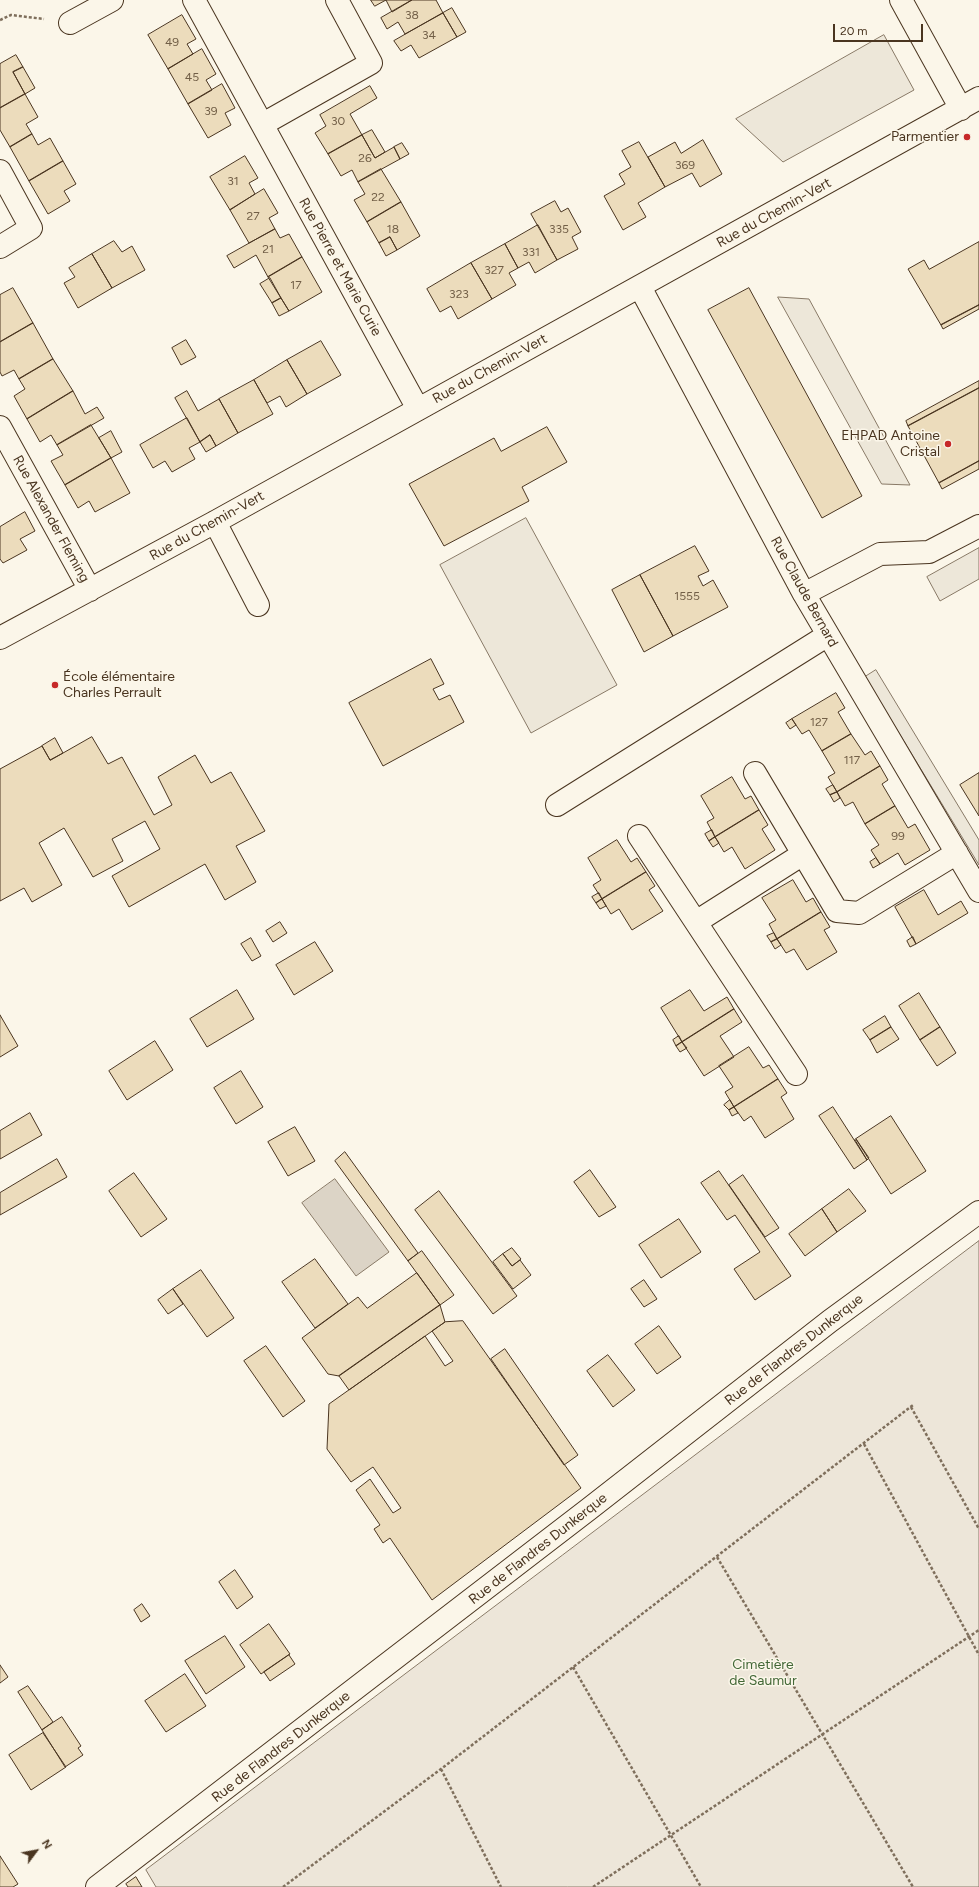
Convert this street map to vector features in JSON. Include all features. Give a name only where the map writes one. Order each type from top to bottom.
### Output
[{"type":"street","points":[[70,23],[112,0]]},
{"type":"street","name":"Rue Pierre et Marie Curie","points":[[194,0],[418,409]]},
{"type":"street","points":[[263,124],[371,63],[337,0]]},
{"type":"street","points":[[901,0],[970,103]]},
{"type":"street","name":"Rue du Chemin-Vert","points":[[0,638],[215,522],[970,103]]},
{"type":"street","points":[[0,171],[30,228],[0,247]]},
{"type":"street","name":"Rue Claude Bernard","points":[[640,287],[804,594],[979,891]]},
{"type":"street","name":"Rue Alexander Fleming","points":[[0,427],[90,590]]},
{"type":"street","points":[[215,522],[258,605]]},
{"type":"street","points":[[804,594],[880,554],[929,552],[979,526]]},
{"type":"street","points":[[557,805],[828,635]]},
{"type":"street","points":[[755,773],[837,911],[858,914],[957,853]]},
{"type":"street","points":[[639,836],[796,1074]]},
{"type":"street","points":[[696,922],[803,854]]},
{"type":"street","name":"Rue de Flandres Dunkerque","points":[[97,1887],[589,1510],[830,1321],[979,1212]]},
{"type":"path","points":[[0,20],[11,15],[70,23]]},
{"type":"path","points":[[283,1887],[441,1769],[912,1406],[979,1529]]},
{"type":"path","points":[[864,1444],[979,1655]]},
{"type":"path","points":[[717,1556],[913,1887]]},
{"type":"path","points":[[593,1887],[979,1630]]},
{"type":"path","points":[[573,1667],[701,1887]]},
{"type":"path","points":[[441,1769],[501,1887]]},
{"type":"green space","name":"Cimetière de Saumur","points":[[979,1241],[979,1887],[156,1887],[146,1870]]},
{"type":"shaded area","points":[[884,35],[914,90],[783,162],[736,119]]},
{"type":"shaded area","points":[[778,297],[809,299],[910,485],[882,484]]},
{"type":"shaded area","points":[[526,518],[617,685],[531,733],[440,565]]},
{"type":"shaded area","points":[[979,548],[979,579],[940,601],[927,577]]},
{"type":"shaded area","points":[[876,670],[979,840],[979,865],[865,677]]},
{"type":"shaded area","points":[[335,1179],[389,1252],[356,1276],[302,1203]]},
{"type":"building","points":[[371,0],[386,0],[375,6]]},
{"type":"building","points":[[386,0],[412,0],[392,12]]},
{"type":"building","points":[[412,0],[436,0],[443,13],[405,34],[398,22],[387,29],[381,18]]},
{"type":"building","points":[[452,8],[466,32],[457,37],[443,13]]},
{"type":"building","points":[[443,13],[457,37],[419,58],[411,45],[401,51],[394,41]]},
{"type":"building","points":[[182,15],[196,39],[187,44],[193,54],[168,69],[148,35]]},
{"type":"building","points":[[202,49],[216,74],[206,80],[212,90],[188,104],[168,69]]},
{"type":"building","points":[[16,55],[23,67],[13,72],[25,94],[0,108],[0,64]]},
{"type":"building","points":[[23,67],[35,88],[25,94],[13,72]]},
{"type":"building","points":[[222,84],[235,108],[225,113],[231,125],[208,138],[188,104]]},
{"type":"building","points":[[370,86],[377,98],[350,114],[362,135],[328,154],[315,133],[326,126],[320,115]]},
{"type":"building","points":[[25,94],[38,117],[26,124],[32,134],[10,147],[0,130],[0,108]]},
{"type":"building","points":[[372,130],[385,152],[375,158],[362,135]]},
{"type":"building","points":[[32,134],[38,145],[50,138],[63,161],[29,181],[10,147]]},
{"type":"building","points":[[362,135],[375,158],[394,147],[400,159],[358,182],[352,170],[341,176],[328,154]]},
{"type":"building","points":[[703,140],[722,174],[700,187],[692,173],[665,187],[648,157],[675,142],[681,153]]},
{"type":"building","points":[[639,142],[665,187],[638,203],[646,217],[623,230],[604,196],[625,184],[619,174],[631,167],[622,151]]},
{"type":"building","points":[[402,143],[409,154],[400,159],[394,147]]},
{"type":"building","points":[[245,156],[258,178],[249,183],[255,194],[230,210],[210,177]]},
{"type":"building","points":[[63,161],[76,184],[64,191],[70,201],[48,214],[29,181]]},
{"type":"building","points":[[381,169],[401,202],[367,222],[354,200],[365,194],[358,182]]},
{"type":"building","points":[[264,189],[278,213],[269,218],[275,229],[249,243],[230,210]]},
{"type":"building","points":[[555,201],[561,212],[568,208],[581,232],[572,237],[578,249],[557,260],[531,214]]},
{"type":"building","points":[[401,202],[420,236],[397,250],[390,237],[379,243],[367,222]]},
{"type":"building","points":[[538,225],[557,260],[535,273],[529,262],[518,268],[505,244]]},
{"type":"building","points":[[275,229],[280,238],[289,234],[302,257],[268,277],[256,255],[234,268],[227,256]]},
{"type":"building","points":[[390,237],[397,250],[386,256],[379,243]]},
{"type":"building","points":[[114,241],[122,252],[132,246],[145,270],[112,288],[92,254]]},
{"type":"building","points":[[979,242],[979,305],[941,325],[908,269],[924,260],[929,269]]},
{"type":"building","points":[[505,244],[518,268],[509,273],[516,285],[492,299],[471,263]]},
{"type":"building","points":[[92,254],[112,288],[78,308],[64,283],[75,277],[69,268]]},
{"type":"building","points":[[302,257],[322,292],[289,311],[268,277]]},
{"type":"building","points":[[471,263],[492,299],[458,319],[451,306],[440,312],[427,289]]},
{"type":"building","points":[[270,278],[281,298],[272,303],[260,284]]},
{"type":"building","points":[[13,288],[33,323],[0,342],[0,295]]},
{"type":"building","points":[[749,288],[862,496],[822,518],[708,310]]},
{"type":"building","points":[[281,298],[289,311],[279,316],[272,303]]},
{"type":"building","points":[[979,305],[979,309],[943,329],[941,325]]},
{"type":"building","points":[[33,323],[53,359],[19,379],[14,370],[2,376],[0,372],[0,342]]},
{"type":"building","points":[[186,340],[196,357],[181,365],[172,348]]},
{"type":"building","points":[[321,341],[341,375],[307,394],[287,360]]},
{"type":"building","points":[[53,359],[73,391],[27,419],[14,396],[25,389],[19,379]]},
{"type":"building","points":[[287,360],[307,394],[286,407],[280,396],[267,403],[254,380]]},
{"type":"building","points":[[254,380],[273,414],[238,433],[219,399]]},
{"type":"building","points":[[979,381],[979,388],[908,426],[906,421]]},
{"type":"building","name":"EHPAD Antoine Cristal","points":[[979,388],[979,461],[939,483],[908,426]]},
{"type":"building","points":[[73,391],[85,414],[97,407],[104,418],[57,445],[51,435],[40,442],[27,419]]},
{"type":"building","points":[[187,391],[198,411],[219,399],[238,433],[216,446],[210,435],[200,442],[175,398]]},
{"type":"building","points":[[187,418],[200,442],[189,448],[195,459],[172,472],[165,461],[153,468],[140,445]]},
{"type":"building","points":[[91,425],[111,458],[65,485],[51,461],[63,455],[57,445]]},
{"type":"building","points":[[547,427],[567,462],[522,487],[529,501],[444,546],[409,484],[494,438],[501,451]]},
{"type":"building","points":[[111,431],[122,452],[111,458],[99,438]]},
{"type":"building","points":[[210,435],[216,446],[206,452],[200,442]]},
{"type":"building","points":[[111,458],[130,493],[95,512],[89,501],[78,508],[65,485]]},
{"type":"building","points":[[979,461],[979,469],[942,489],[939,483]]},
{"type":"building","points":[[25,512],[35,531],[20,539],[27,550],[3,563],[0,559],[0,527]]},
{"type":"building","points":[[695,546],[709,571],[698,576],[703,586],[713,580],[728,607],[673,636],[640,575]]},
{"type":"building","points":[[640,575],[673,636],[644,652],[612,590]]},
{"type":"building","points":[[431,659],[444,684],[433,689],[439,700],[450,695],[464,722],[383,766],[349,703]]},
{"type":"building","points":[[836,693],[845,708],[838,712],[851,734],[822,751],[809,730],[802,734],[792,719]]},
{"type":"building","points":[[792,719],[796,725],[790,729],[786,723]]},
{"type":"building","points":[[851,734],[865,755],[871,751],[880,766],[837,792],[828,777],[835,773],[822,751]]},
{"type":"building","points":[[92,737],[108,764],[122,757],[154,815],[172,805],[158,777],[195,755],[211,783],[231,772],[265,831],[236,846],[256,882],[225,900],[205,864],[129,907],[112,876],[160,849],[145,821],[112,839],[123,861],[93,877],[64,828],[39,843],[62,885],[32,902],[24,888],[0,901],[0,769],[42,746],[50,760]]},
{"type":"building","points":[[55,738],[63,753],[50,760],[42,746]]},
{"type":"building","points":[[880,766],[888,780],[882,784],[895,806],[865,824],[853,802],[845,806],[837,792]]},
{"type":"building","points":[[979,773],[979,816],[960,785]]},
{"type":"building","points":[[732,777],[745,799],[751,796],[759,810],[715,837],[707,822],[714,818],[701,796]]},
{"type":"building","points":[[833,785],[837,792],[830,795],[826,789]]},
{"type":"building","points":[[837,792],[840,798],[834,802],[830,795]]},
{"type":"building","points":[[895,806],[908,828],[915,824],[930,850],[905,865],[898,853],[880,864],[871,850],[879,845],[865,824]]},
{"type":"building","points":[[759,810],[768,825],[762,829],[775,850],[745,869],[732,847],[724,852],[715,837]]},
{"type":"building","points":[[712,830],[715,837],[709,841],[705,834]]},
{"type":"building","points":[[715,837],[719,843],[713,847],[709,841]]},
{"type":"building","points":[[617,840],[631,862],[637,858],[646,872],[602,899],[593,885],[601,880],[588,858]]},
{"type":"building","points":[[876,858],[880,864],[873,868],[870,862]]},
{"type":"building","points":[[646,872],[655,886],[649,890],[663,911],[632,930],[619,909],[611,914],[602,899]]},
{"type":"building","points":[[793,880],[806,902],[813,898],[821,912],[777,939],[769,924],[776,920],[762,898]]},
{"type":"building","points":[[924,890],[938,915],[961,901],[968,913],[916,944],[895,907]]},
{"type":"building","points":[[599,893],[602,899],[596,903],[592,897]]},
{"type":"building","points":[[602,899],[606,906],[600,909],[596,903]]},
{"type":"building","points":[[821,912],[830,927],[824,930],[837,952],[807,970],[794,949],[786,953],[777,939]]},
{"type":"building","points":[[280,922],[287,933],[273,942],[266,931]]},
{"type":"building","points":[[774,933],[777,939],[771,942],[767,936]]},
{"type":"building","points":[[913,937],[916,944],[910,947],[907,941]]},
{"type":"building","points":[[251,938],[261,956],[252,961],[241,944]]},
{"type":"building","points":[[777,939],[781,945],[775,949],[771,942]]},
{"type":"building","points":[[315,942],[333,971],[294,995],[276,965]]},
{"type":"building","points":[[237,990],[254,1019],[207,1047],[190,1019]]},
{"type":"building","points":[[690,990],[704,1011],[727,997],[734,1009],[682,1042],[661,1008]]},
{"type":"building","points":[[919,993],[940,1027],[920,1040],[899,1006]]},
{"type":"building","points":[[734,1009],[742,1022],[720,1036],[734,1057],[704,1076],[682,1042]]},
{"type":"building","points":[[0,1015],[18,1046],[0,1057]]},
{"type":"building","points":[[885,1016],[891,1027],[870,1040],[863,1030]]},
{"type":"building","points":[[891,1027],[899,1039],[877,1053],[870,1040]]},
{"type":"building","points":[[940,1027],[956,1053],[937,1066],[920,1040]]},
{"type":"building","points":[[679,1036],[682,1042],[676,1046],[673,1040]]},
{"type":"building","points":[[155,1041],[173,1070],[127,1100],[109,1071]]},
{"type":"building","points":[[682,1042],[687,1048],[680,1052],[676,1046]]},
{"type":"building","points":[[749,1047],[763,1068],[769,1065],[778,1079],[734,1107],[725,1092],[733,1087],[719,1066]]},
{"type":"building","points":[[241,1071],[263,1107],[236,1124],[214,1088]]},
{"type":"building","points":[[778,1079],[787,1093],[781,1097],[794,1119],[765,1138],[751,1116],[744,1121],[734,1107]]},
{"type":"building","points":[[730,1100],[734,1107],[729,1110],[724,1105]]},
{"type":"building","points":[[734,1107],[738,1113],[732,1116],[729,1110]]},
{"type":"building","points":[[833,1107],[867,1160],[854,1169],[819,1116]]},
{"type":"building","points":[[30,1113],[42,1135],[0,1159],[0,1131]]},
{"type":"building","points":[[891,1116],[926,1171],[891,1194],[856,1139]]},
{"type":"building","points":[[295,1127],[315,1161],[288,1176],[268,1142]]},
{"type":"building","points":[[856,1139],[869,1158],[867,1160],[855,1140]]},
{"type":"building","points":[[345,1152],[418,1253],[408,1261],[335,1161]]},
{"type":"building","points":[[57,1159],[67,1177],[0,1215],[0,1193]]},
{"type":"building","points":[[590,1170],[616,1207],[599,1217],[574,1182]]},
{"type":"building","points":[[719,1171],[791,1276],[755,1300],[734,1269],[760,1252],[735,1215],[727,1220],[701,1183]]},
{"type":"building","points":[[134,1173],[167,1219],[141,1237],[109,1191]]},
{"type":"building","points":[[743,1175],[779,1228],[765,1237],[729,1185]]},
{"type":"building","points":[[849,1189],[866,1211],[837,1232],[822,1209]]},
{"type":"building","points":[[439,1191],[517,1296],[493,1314],[415,1210]]},
{"type":"building","points":[[822,1209],[837,1232],[805,1256],[789,1234]]},
{"type":"building","points":[[679,1219],[701,1252],[661,1278],[639,1245]]},
{"type":"building","points":[[512,1248],[521,1259],[512,1266],[503,1254]]},
{"type":"building","points":[[422,1251],[454,1295],[440,1305],[408,1261]]},
{"type":"building","points":[[503,1254],[512,1266],[520,1260],[531,1275],[513,1289],[493,1262]]},
{"type":"building","points":[[315,1259],[348,1304],[315,1328],[282,1282]]},
{"type":"building","points":[[201,1270],[234,1318],[207,1337],[173,1289]]},
{"type":"building","points":[[417,1273],[440,1305],[339,1376],[328,1374],[302,1338],[358,1297],[367,1308]]},
{"type":"building","points":[[644,1280],[657,1299],[644,1307],[631,1289]]},
{"type":"building","points":[[173,1289],[183,1304],[168,1314],[158,1300]]},
{"type":"building","points":[[440,1305],[445,1322],[349,1390],[339,1376]]},
{"type":"building","points":[[463,1321],[581,1488],[432,1600],[390,1538],[383,1543],[374,1529],[380,1525],[356,1490],[370,1479],[393,1513],[401,1508],[373,1467],[351,1482],[327,1449],[329,1404],[425,1336],[445,1366],[453,1361],[432,1331],[445,1322]]},
{"type":"building","points":[[659,1326],[681,1357],[657,1374],[635,1344]]},
{"type":"building","points":[[266,1346],[305,1401],[283,1417],[244,1361]]},
{"type":"building","points":[[505,1349],[578,1455],[564,1465],[491,1359]]},
{"type":"building","points":[[608,1355],[635,1390],[613,1407],[587,1371]]},
{"type":"building","points":[[235,1570],[253,1597],[237,1609],[219,1582]]},
{"type":"building","points":[[142,1604],[150,1616],[141,1622],[134,1610]]},
{"type":"building","points":[[269,1624],[290,1654],[261,1674],[240,1645]]},
{"type":"building","points":[[225,1636],[245,1667],[206,1694],[185,1661]]},
{"type":"building","points":[[289,1655],[295,1664],[270,1681],[264,1672]]},
{"type":"building","points":[[0,1665],[8,1677],[0,1683]]},
{"type":"building","points":[[185,1674],[206,1706],[166,1732],[145,1701]]},
{"type":"building","points":[[28,1686],[53,1722],[42,1730],[18,1692]]},
{"type":"building","points":[[62,1717],[81,1746],[78,1748],[83,1755],[65,1767],[42,1730]]},
{"type":"building","points":[[43,1733],[66,1767],[31,1790],[9,1755]]},
{"type":"building","points":[[0,1856],[18,1884],[13,1887],[0,1887]]},
{"type":"building","points":[[136,1877],[142,1887],[128,1887],[126,1884]]},
{"type":"place","name":"Parmentier","points":[[967,137]]},
{"type":"place","name":"EHPAD Antoine Cristal","points":[[948,444]]},
{"type":"place","name":"École élémentaire Charles Perrault","points":[[55,685]]}]
